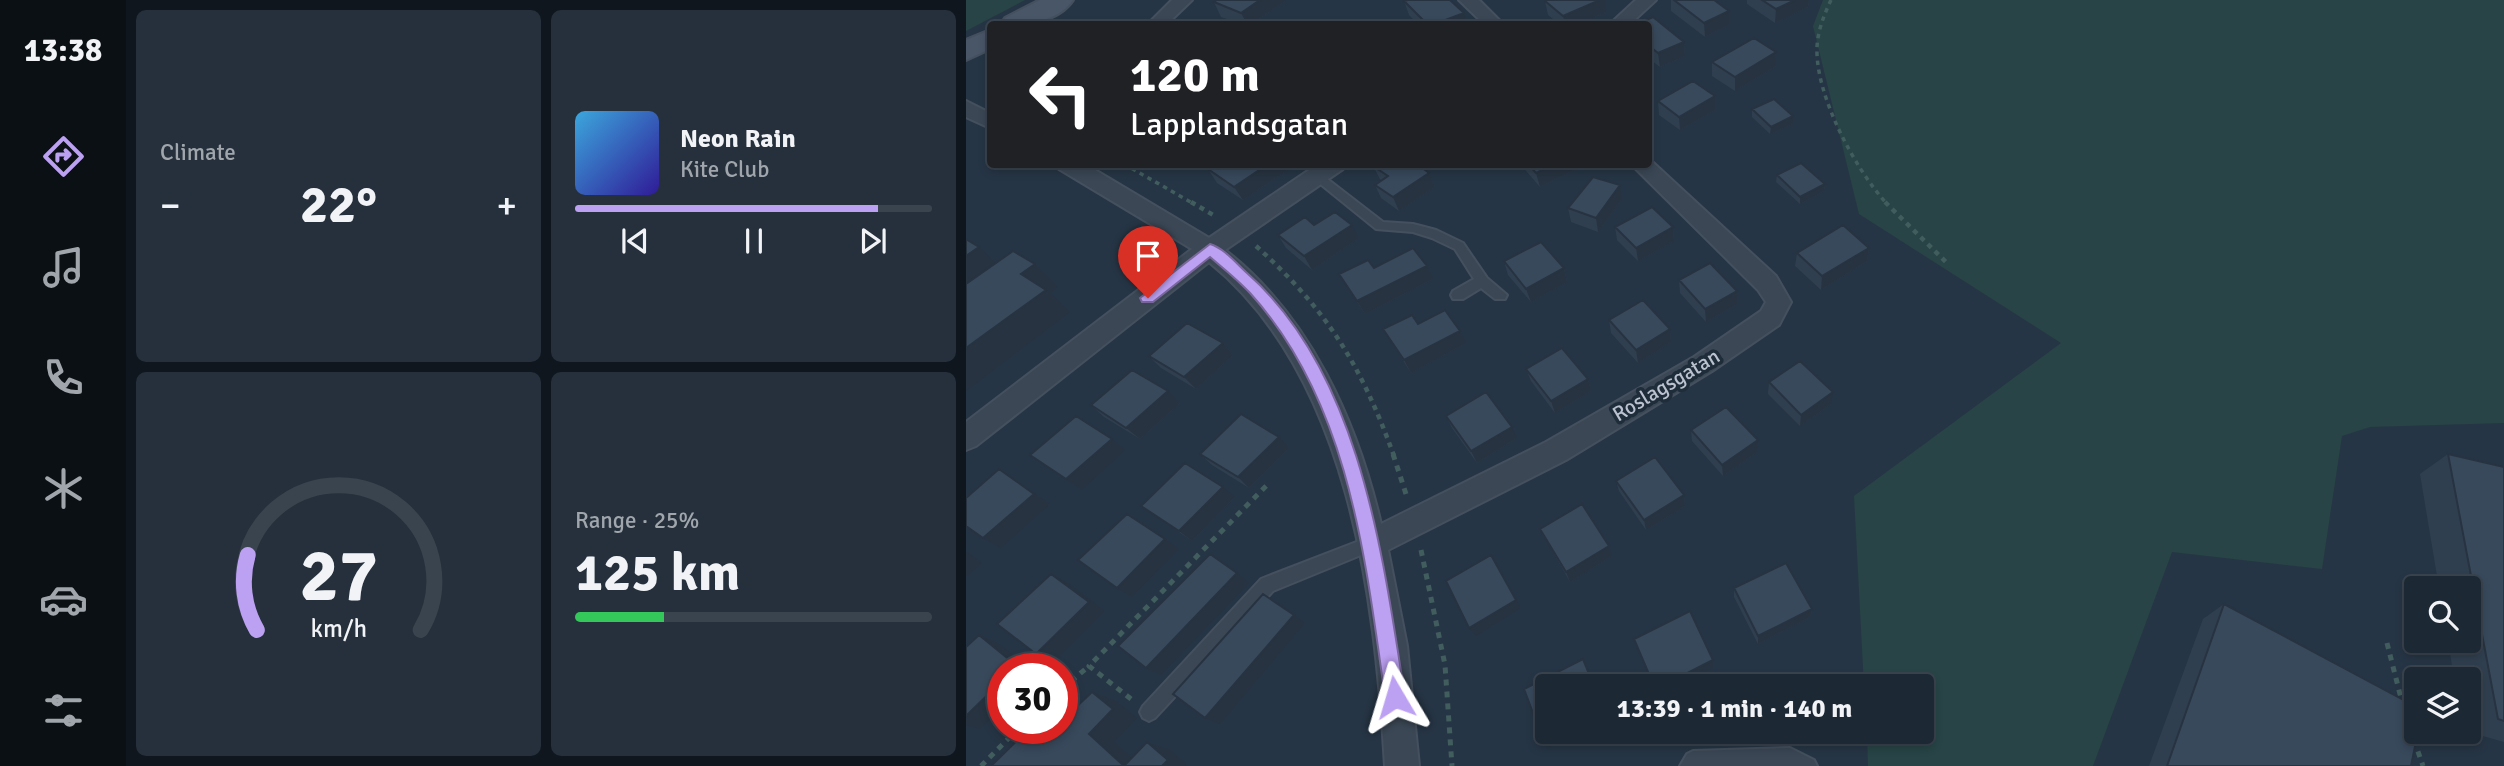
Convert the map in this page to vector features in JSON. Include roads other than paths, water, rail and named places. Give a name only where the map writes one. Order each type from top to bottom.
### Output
[{"type":"main road","points":[[1021,21],[1060,0]]},
{"type":"main road","points":[[966,51],[987,40]]},
{"type":"street","points":[[1160,21],[1183,0]]},
{"type":"street","points":[[1468,0],[1491,21]]},
{"type":"street","points":[[1622,21],[1647,0]]},
{"type":"street","points":[[966,108],[987,119]]},
{"type":"street","points":[[1074,168],[1210,249],[1254,288],[1306,359],[1326,397],[1344,443],[1372,543],[1390,646],[1402,766]]},
{"type":"street","name":"Roslagsgatan","points":[[1372,543],[1556,451],[1703,364],[1770,318],[1779,302],[1767,283],[1648,168]]},
{"type":"street","points":[[966,438],[1210,249],[1326,170]]},
{"type":"lane","points":[[1326,170],[1380,226],[1413,228],[1436,234],[1459,246],[1482,281],[1500,295]]},
{"type":"lane","points":[[1458,295],[1482,281]]},
{"type":"lane","points":[[1149,712],[1266,585],[1372,543]]},
{"type":"lane","points":[[1689,766],[1693,760],[1790,757],[1808,766]]}]
